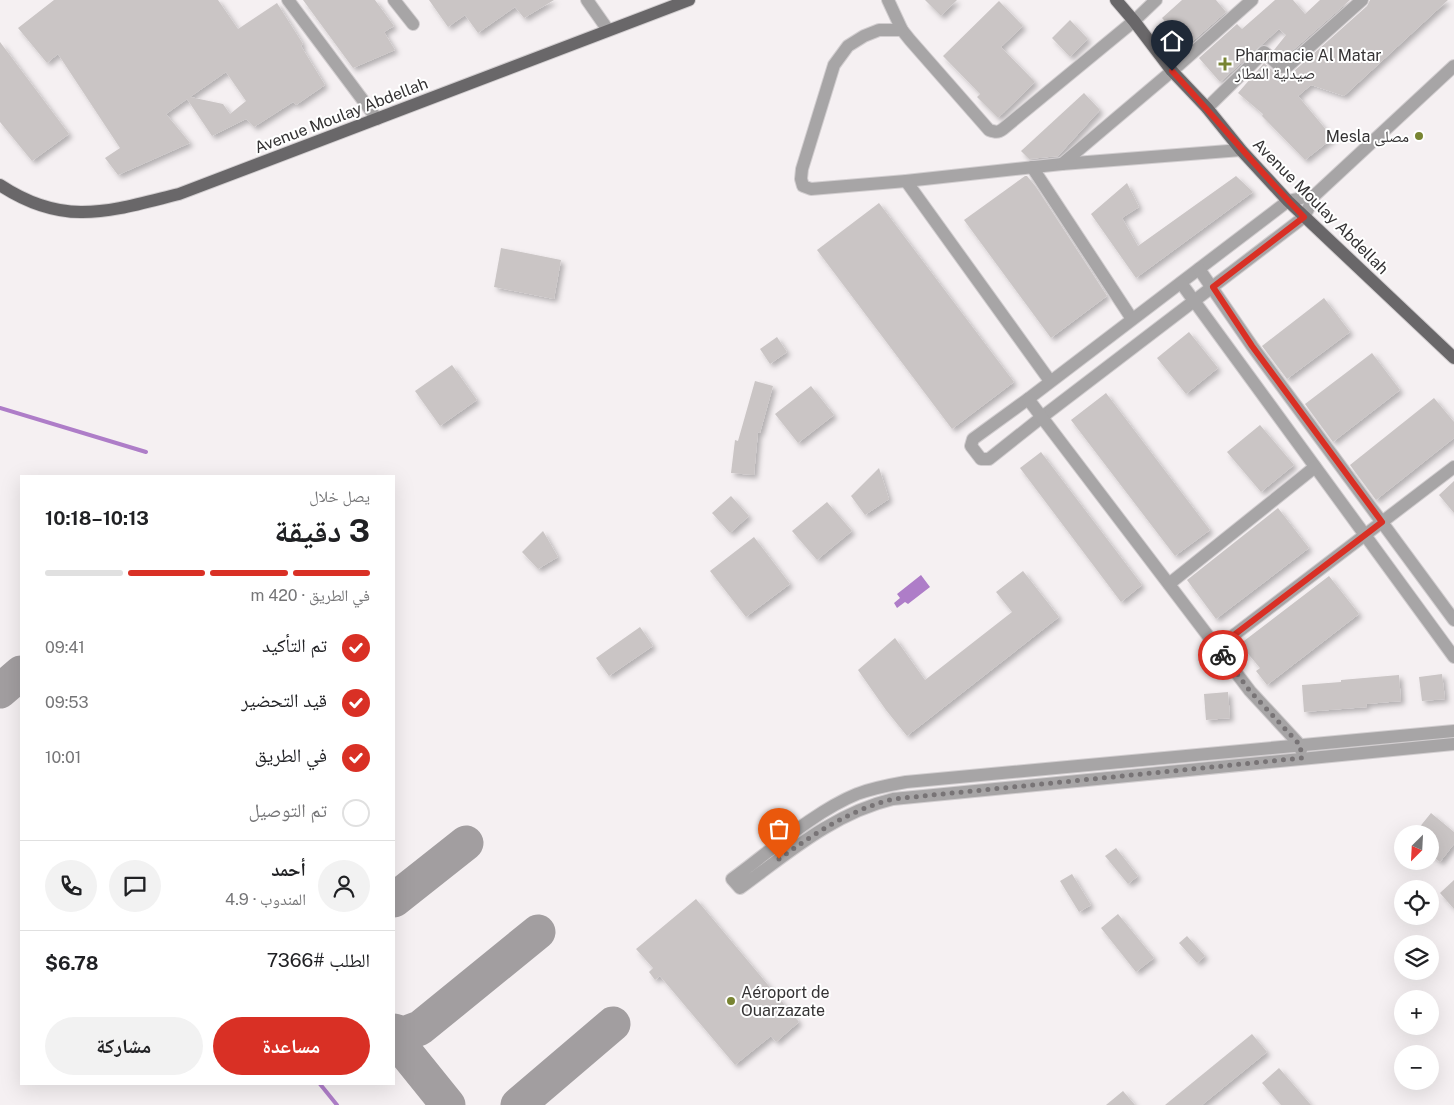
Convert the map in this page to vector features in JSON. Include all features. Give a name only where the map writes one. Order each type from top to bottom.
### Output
[{"type":"main road","name":"Avenue Moulay Abdellah","points":[[0,185],[17,196],[62,212],[99,212],[179,194],[689,0]]},
{"type":"main road","name":"Avenue Moulay Abdellah","points":[[1116,0],[1172,71],[1288,201],[1454,358]]},
{"type":"street","points":[[288,0],[377,119]]},
{"type":"street","points":[[394,0],[413,24]]},
{"type":"street","points":[[587,0],[608,30]]},
{"type":"street","points":[[888,0],[902,30],[989,130],[1000,132],[1134,21],[1156,0]]},
{"type":"street","points":[[1062,164],[1252,0]]},
{"type":"street","points":[[1207,108],[1264,52],[1281,67],[1288,66],[1354,2]]},
{"type":"street","points":[[902,30],[879,30],[864,36],[848,46],[834,65],[802,168],[801,179],[803,186],[811,189],[1062,164],[1241,150]]},
{"type":"street","points":[[1314,195],[1288,201],[973,439],[971,446],[981,459],[986,460],[1304,217],[1314,195],[1454,66]]},
{"type":"street","points":[[1032,167],[1132,319]]},
{"type":"street","points":[[906,181],[1050,381]]},
{"type":"street","points":[[1199,269],[1252,346],[1454,620]]},
{"type":"street","points":[[1181,282],[1454,657]]},
{"type":"street","points":[[1028,399],[1250,691],[1300,745],[1302,758]]},
{"type":"street","points":[[1169,584],[1316,467]]},
{"type":"street","points":[[1217,648],[1454,467]]},
{"type":"street","points":[[1454,731],[906,782],[872,789],[840,802],[817,816],[736,884],[824,828],[850,814],[878,802],[908,796],[1454,744]]},
{"type":"street","points":[[1160,758],[1161,772]]},
{"type":"street","points":[[1136,760],[1138,774]]},
{"type":"shaded area","points":[[921,575],[930,587],[908,604],[905,602],[897,608],[894,603],[900,598],[897,594]]},
{"type":"building","points":[[54,0],[218,0],[238,29],[277,3],[303,44],[301,46],[325,85],[296,105],[293,102],[254,127],[246,119],[212,136],[187,99],[166,114],[190,143],[118,175],[105,158],[120,148],[58,54],[47,63],[18,28]],"holes":[[[226,72],[246,101],[230,114],[223,104],[190,97]]]},
{"type":"building","points":[[303,0],[375,0],[394,26],[384,32],[395,50],[353,68]]},
{"type":"building","points":[[429,0],[554,0],[524,18],[515,7],[478,33],[465,15],[448,27]]},
{"type":"building","points":[[925,0],[957,0],[941,16]]},
{"type":"building","points":[[1182,0],[1216,0],[1226,12],[1187,46],[1162,18]]},
{"type":"building","points":[[1275,0],[1293,0],[1305,14],[1320,0],[1350,0],[1284,58],[1274,50],[1286,35],[1279,29],[1220,82],[1199,58],[1237,24],[1242,29]]},
{"type":"building","points":[[1370,0],[1448,0],[1344,96],[1311,85],[1298,96],[1333,138],[1305,160],[1262,116],[1263,114],[1238,93],[1264,63],[1278,75],[1293,72],[1367,6]]},
{"type":"building","points":[[999,1],[1023,26],[1001,47],[1035,82],[998,118],[977,97],[980,94],[943,56]]},
{"type":"building","points":[[1070,20],[1088,39],[1070,57],[1052,38]]},
{"type":"building","points":[[0,42],[69,134],[32,161],[0,122]]},
{"type":"building","points":[[1084,93],[1100,110],[1058,156],[1029,159],[1021,151]]},
{"type":"building","points":[[1025,176],[1036,187],[1107,296],[1051,338],[964,220]]},
{"type":"building","points":[[1236,176],[1253,192],[1136,278],[1091,214],[1127,183],[1139,207],[1122,218],[1138,246]]},
{"type":"building","points":[[879,203],[1014,382],[952,429],[817,250]]},
{"type":"building","points":[[501,248],[561,260],[554,299],[494,287]]},
{"type":"building","points":[[1324,298],[1350,332],[1287,379],[1262,346]]},
{"type":"building","points":[[1189,332],[1218,368],[1186,394],[1157,358]]},
{"type":"building","points":[[777,337],[787,352],[770,364],[760,349]]},
{"type":"building","points":[[1372,353],[1400,390],[1333,442],[1305,404]]},
{"type":"building","points":[[452,365],[477,400],[440,426],[415,391]]},
{"type":"building","points":[[755,381],[773,386],[760,433],[758,432],[754,475],[731,473],[735,440],[738,441]]},
{"type":"building","points":[[811,386],[834,415],[798,443],[775,414]]},
{"type":"building","points":[[1106,393],[1210,530],[1175,556],[1071,420]]},
{"type":"building","points":[[1434,398],[1454,422],[1454,438],[1376,500],[1350,465]]},
{"type":"building","points":[[1260,425],[1294,465],[1261,492],[1227,452]]},
{"type":"building","points":[[1041,452],[1142,585],[1121,602],[1020,468]]},
{"type":"building","points":[[879,468],[889,499],[865,515],[851,496]]},
{"type":"building","points":[[1454,481],[1454,513],[1439,495]]},
{"type":"building","points":[[731,496],[749,516],[730,533],[712,513]]},
{"type":"building","points":[[827,502],[852,531],[817,560],[792,531]]},
{"type":"building","points":[[1278,508],[1309,548],[1216,619],[1187,580]]},
{"type":"building","points":[[543,531],[558,557],[538,569],[522,552]]},
{"type":"building","points":[[754,537],[790,584],[746,617],[710,571]]},
{"type":"building","points":[[1023,571],[1059,617],[907,736],[858,670],[895,638],[925,680],[1012,612],[996,592]]},
{"type":"building","points":[[1329,576],[1359,614],[1267,685],[1256,671],[1260,668],[1240,644]]},
{"type":"building","points":[[640,627],[653,646],[609,676],[596,658]]},
{"type":"building","points":[[1442,674],[1445,699],[1422,701],[1419,677]]},
{"type":"building","points":[[1399,675],[1401,701],[1366,704],[1367,707],[1304,712],[1302,685]]},
{"type":"building","points":[[1228,692],[1230,718],[1206,720],[1204,694]]},
{"type":"building","points":[[1431,813],[1454,832],[1454,844],[1440,862],[1439,825],[1421,825]]},
{"type":"building","points":[[1116,848],[1138,876],[1128,884],[1105,856]]},
{"type":"building","points":[[1072,874],[1091,905],[1079,912],[1060,881]]},
{"type":"building","points":[[1454,880],[1454,909],[1440,893]]},
{"type":"building","name":"Aéroport de Ouarzazate","points":[[696,899],[799,1022],[776,1042],[771,1036],[735,1065],[660,976],[655,980],[649,972],[653,968],[636,949]]},
{"type":"building","points":[[1118,914],[1154,958],[1136,972],[1101,928]]},
{"type":"building","points":[[1187,936],[1205,956],[1197,963],[1179,943]]},
{"type":"building","points":[[1252,1034],[1267,1052],[1202,1105],[1165,1105]]},
{"type":"building","points":[[1279,1068],[1311,1105],[1281,1105],[1262,1083]]},
{"type":"building","points":[[1123,1091],[1135,1105],[1106,1105]]},
{"type":"waterway","points":[[0,408],[146,452]]},
{"type":"waterway","points":[[321,1085],[337,1105]]},
{"type":"taxiway","points":[[0,691],[20,674]]},
{"type":"taxiway","points":[[395,899],[466,843]]},
{"type":"taxiway","points":[[395,1031],[404,1034],[420,1028],[538,932]]},
{"type":"taxiway","points":[[518,1105],[613,1024]]},
{"type":"taxiway","points":[[395,1039],[448,1105]]},
{"type":"way so far","points":[[779,859],[824,828],[850,814],[878,802],[908,796],[1302,758],[1300,745],[1250,691],[1223,655]]},
{"type":"place","name":"Pharmacie Al Matar صيدلية المطار","points":[[1225,64]]},
{"type":"place","name":"Mesla مصلى","points":[[1419,136]]},
{"type":"place","name":"Aéroport de Ouarzazate","points":[[731,1001]]},
{"type":"route","points":[[1172,71],[1207,108],[1241,150],[1304,217],[1213,287],[1252,346],[1382,522],[1217,648],[1223,655]]}]
